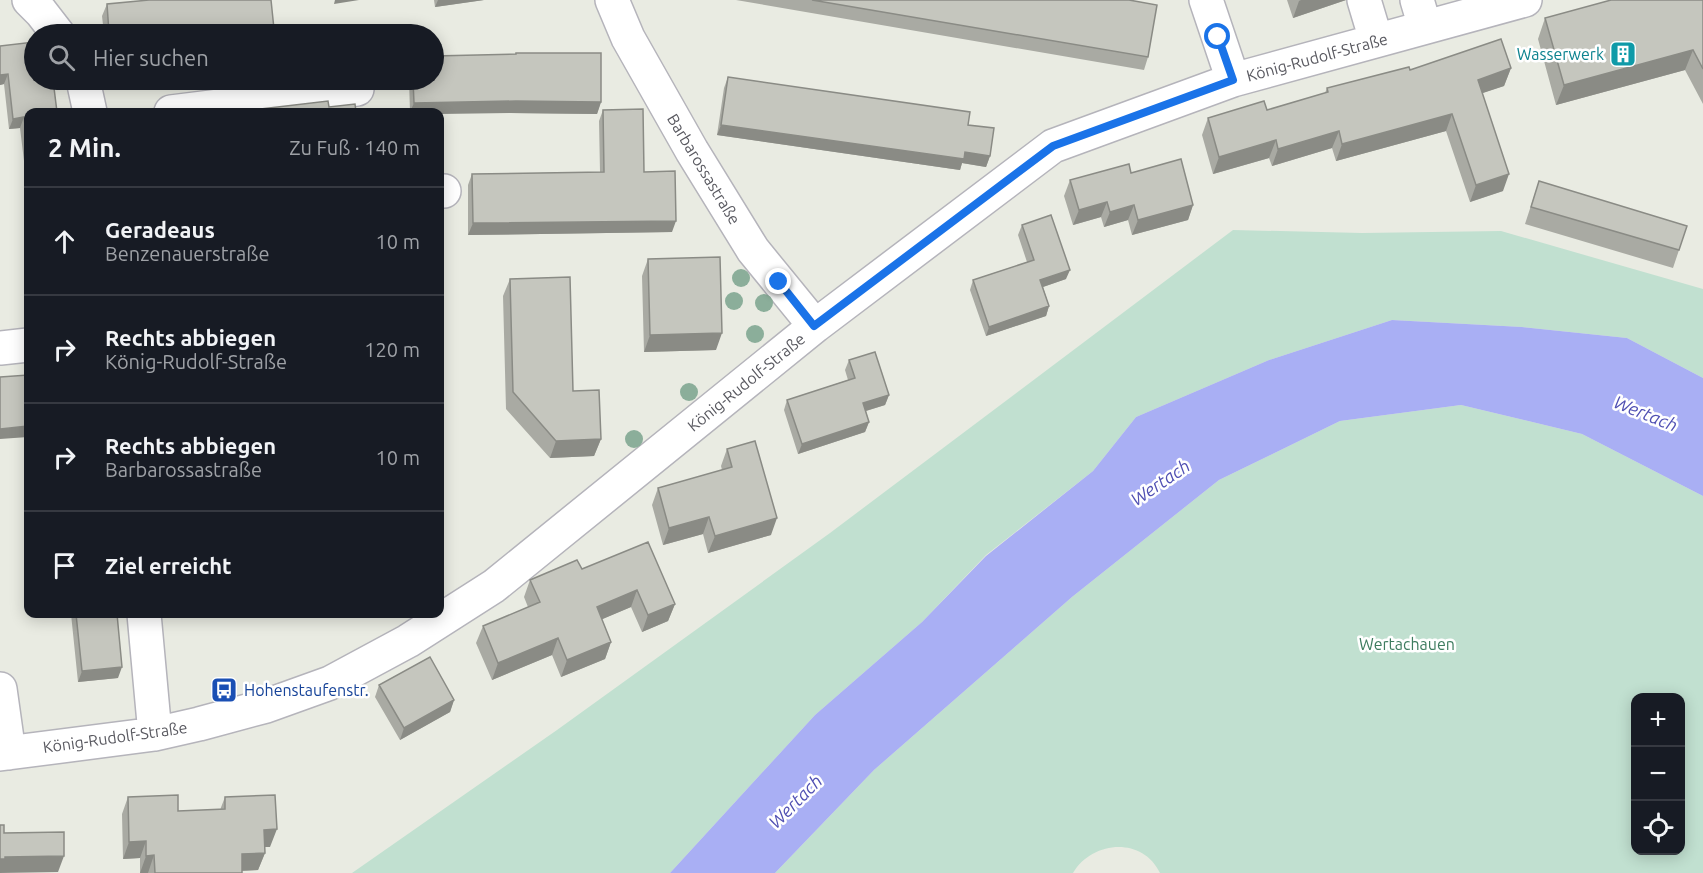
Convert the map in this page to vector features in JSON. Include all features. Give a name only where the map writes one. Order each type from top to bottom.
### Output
[{"type":"street","points":[[29,0],[50,24]]},
{"type":"street","name":"Barbarossastraße","points":[[612,0],[628,38],[692,151],[753,250],[814,326]]},
{"type":"street","points":[[1206,0],[1233,80]]},
{"type":"street","points":[[1364,0],[1376,40]]},
{"type":"street","name":"König-Rudolf-Straße","points":[[0,689],[5,753],[155,734],[266,706],[330,683],[408,641],[494,586],[814,326],[1053,146],[1233,80],[1376,40],[1421,13],[1504,3]]},
{"type":"street","points":[[85,90],[89,108]]},
{"type":"street","points":[[203,108],[349,90]]},
{"type":"street","points":[[0,348],[24,345]]},
{"type":"street","points":[[144,618],[155,734]]},
{"type":"green space","points":[[1233,230],[1362,233],[1501,231],[1703,289],[1703,378],[1627,338],[1522,327],[1392,320],[1269,360],[1136,417],[1093,471],[986,555],[922,622],[815,715],[670,873],[352,873],[557,730],[830,533]]},
{"type":"green space","name":"Wertachauen","points":[[1461,405],[1582,434],[1703,496],[1703,873],[1160,873],[1152,861],[1141,853],[1130,848],[1117,847],[1092,854],[1081,862],[1073,873],[775,873],[874,770],[1072,597],[1219,480],[1340,421]]},
{"type":"water","name":"Wertach","points":[[1392,320],[1522,327],[1627,338],[1703,378],[1703,496],[1582,434],[1461,405],[1340,421],[1219,480],[1072,597],[874,770],[775,873],[670,873],[815,715],[922,622],[986,556],[1093,471],[1136,417],[1269,360]]},
{"type":"building","points":[[149,0],[271,0],[273,24],[108,24],[107,4]]},
{"type":"building","points":[[812,0],[1129,0],[1157,5],[1148,57]]},
{"type":"building","name":"Wasserwerk","points":[[1611,0],[1703,0],[1703,69],[1693,50],[1564,85],[1545,18]]},
{"type":"building","points":[[1501,39],[1511,68],[1478,80],[1509,174],[1476,185],[1452,114],[1342,144],[1339,131],[1278,149],[1276,140],[1219,157],[1208,118],[1264,101],[1267,110],[1328,92],[1327,88],[1409,67],[1410,70]]},
{"type":"building","points":[[24,43],[24,90],[54,90],[56,108],[24,108],[24,117],[13,119],[8,74],[0,75],[0,46]]},
{"type":"building","points":[[601,53],[601,102],[414,103],[413,90],[444,90],[444,56]]},
{"type":"building","points":[[728,77],[970,112],[968,125],[994,128],[990,156],[965,152],[964,159],[721,125]]},
{"type":"building","points":[[328,101],[329,107],[355,104],[356,108],[268,108]]},
{"type":"building","points":[[643,109],[644,172],[675,171],[676,221],[473,223],[472,174],[604,172],[603,110]]},
{"type":"building","points":[[1181,159],[1193,205],[1138,220],[1134,205],[1110,212],[1107,202],[1079,210],[1070,180],[1129,164],[1131,173]]},
{"type":"building","points":[[1539,181],[1687,226],[1679,250],[1531,207]]},
{"type":"building","points":[[1051,215],[1070,270],[1040,280],[1049,306],[989,327],[973,280],[1034,260],[1022,225]]},
{"type":"building","points":[[720,257],[722,333],[650,335],[648,259]]},
{"type":"building","points":[[570,277],[573,391],[599,390],[601,439],[556,441],[513,392],[510,279]]},
{"type":"building","points":[[875,352],[889,395],[863,403],[869,422],[802,444],[787,400],[855,378],[849,360]]},
{"type":"building","points":[[24,375],[24,426],[0,429],[0,377]]},
{"type":"building","points":[[755,441],[777,518],[715,536],[709,517],[669,528],[658,488],[732,467],[727,449]]},
{"type":"building","points":[[648,542],[675,604],[648,615],[637,590],[597,607],[611,642],[567,660],[558,638],[498,663],[483,626],[540,602],[530,580],[577,560],[582,569]]},
{"type":"building","points":[[76,618],[117,618],[122,667],[82,671]]},
{"type":"building","points":[[430,657],[454,700],[404,728],[379,685]]},
{"type":"building","points":[[178,795],[178,811],[225,809],[225,797],[275,795],[277,829],[264,830],[265,853],[242,854],[242,873],[155,873],[154,855],[146,856],[146,841],[129,842],[128,797]]},
{"type":"building","points":[[0,825],[4,825],[4,833],[64,832],[64,856],[0,859]]},
{"type":"place","name":"Wasserwerk","points":[[1623,54]]},
{"type":"place","name":"Hohenstaufenstr.","points":[[224,690]]},
{"type":"route","points":[[779,282],[814,326],[1053,146],[1233,80],[1218,37]]}]
